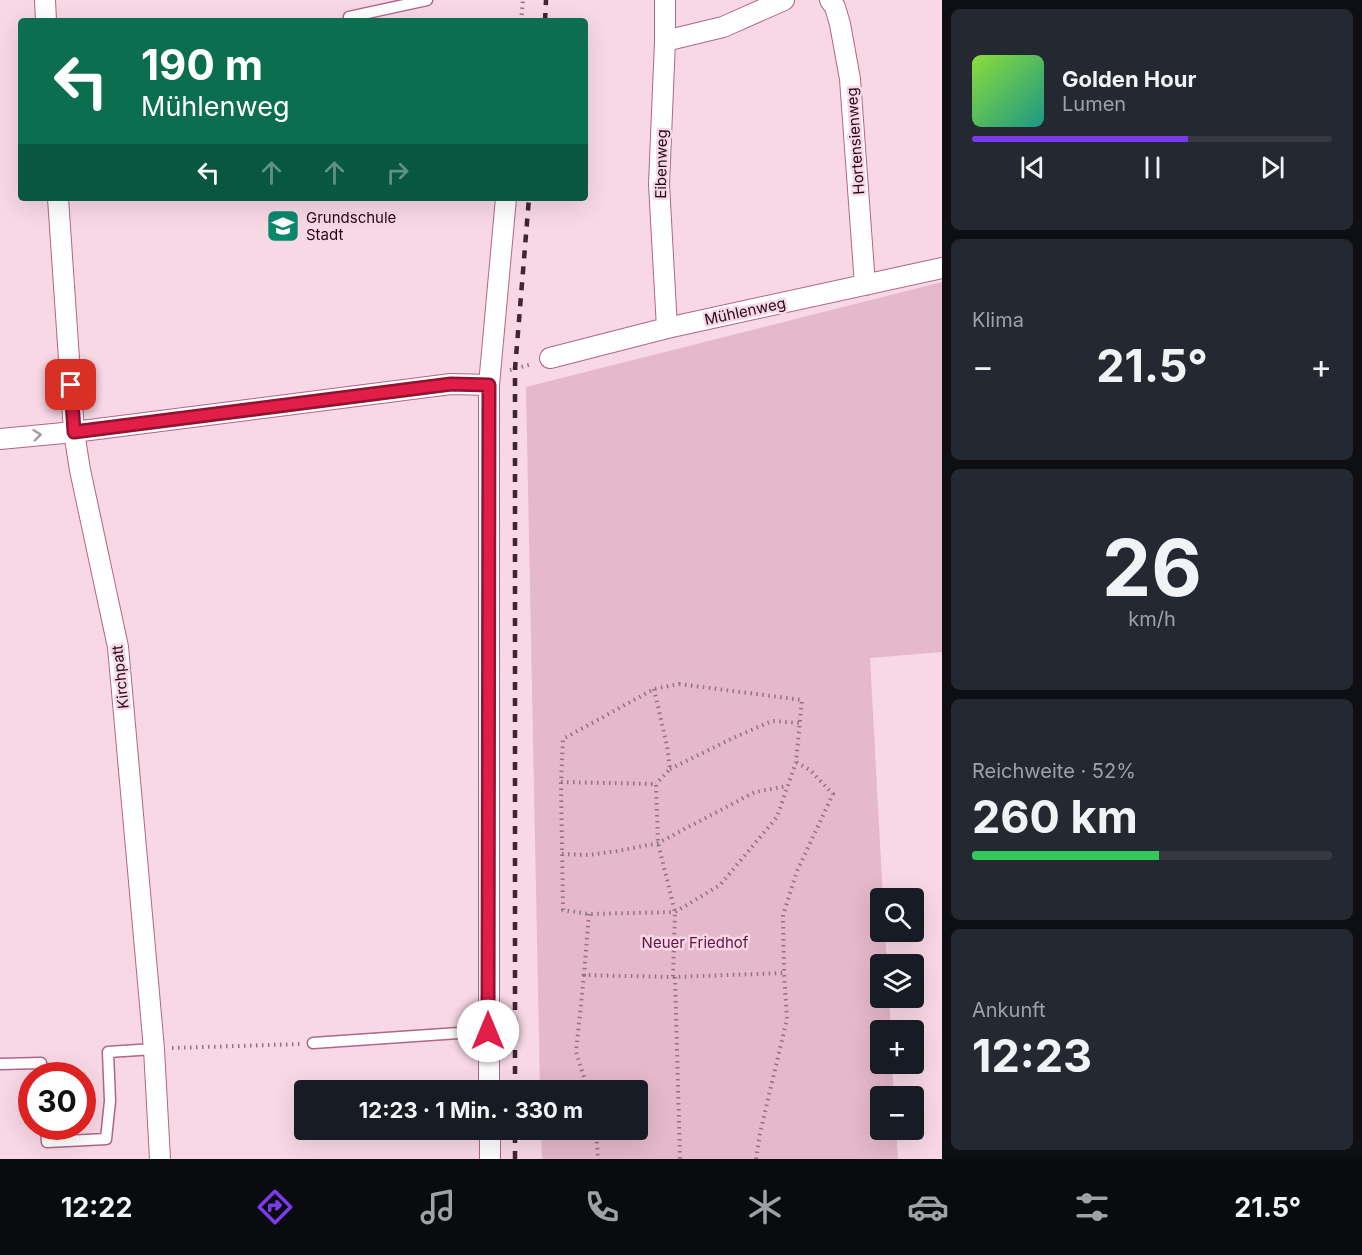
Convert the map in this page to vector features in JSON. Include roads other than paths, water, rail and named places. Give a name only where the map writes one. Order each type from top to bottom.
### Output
[{"type":"street","points":[[45,0],[46,18]]},
{"type":"street","name":"Eibenweg","points":[[665,0],[659,184],[667,328]]},
{"type":"street","points":[[665,41],[723,27],[783,0]]},
{"type":"street","name":"Hortensienweg","points":[[830,0],[835,7],[840,24],[850,79],[865,285]]},
{"type":"street","name":"Kirchpatt","points":[[58,201],[74,432],[118,647],[154,1049],[160,1159]]},
{"type":"street","points":[[489,1080],[489,379],[506,201]]},
{"type":"street","name":"Mühlenweg","points":[[550,358],[667,328],[942,268]]},
{"type":"street","points":[[0,439],[74,432],[489,379]]},
{"type":"street","points":[[490,1140],[490,1159]]},
{"type":"lane","points":[[349,17],[427,0]]},
{"type":"lane","points":[[313,1043],[488,1031]]},
{"type":"lane","points":[[96,1140],[106,1139],[110,1101],[108,1052],[154,1049]]},
{"type":"lane","points":[[0,1064],[18,1064]]},
{"type":"lane","points":[[47,1140],[47,1142],[86,1140]]},
{"type":"railway","points":[[545,18],[546,0]]},
{"type":"railway","points":[[515,1080],[515,369],[529,201]]},
{"type":"railway","points":[[515,1140],[515,1159]]},
{"type":"place","name":"Grundschule Stadt","points":[[283,226]]},
{"type":"park label","name":"Neuer Friedhof","points":[[695,942]]}]
